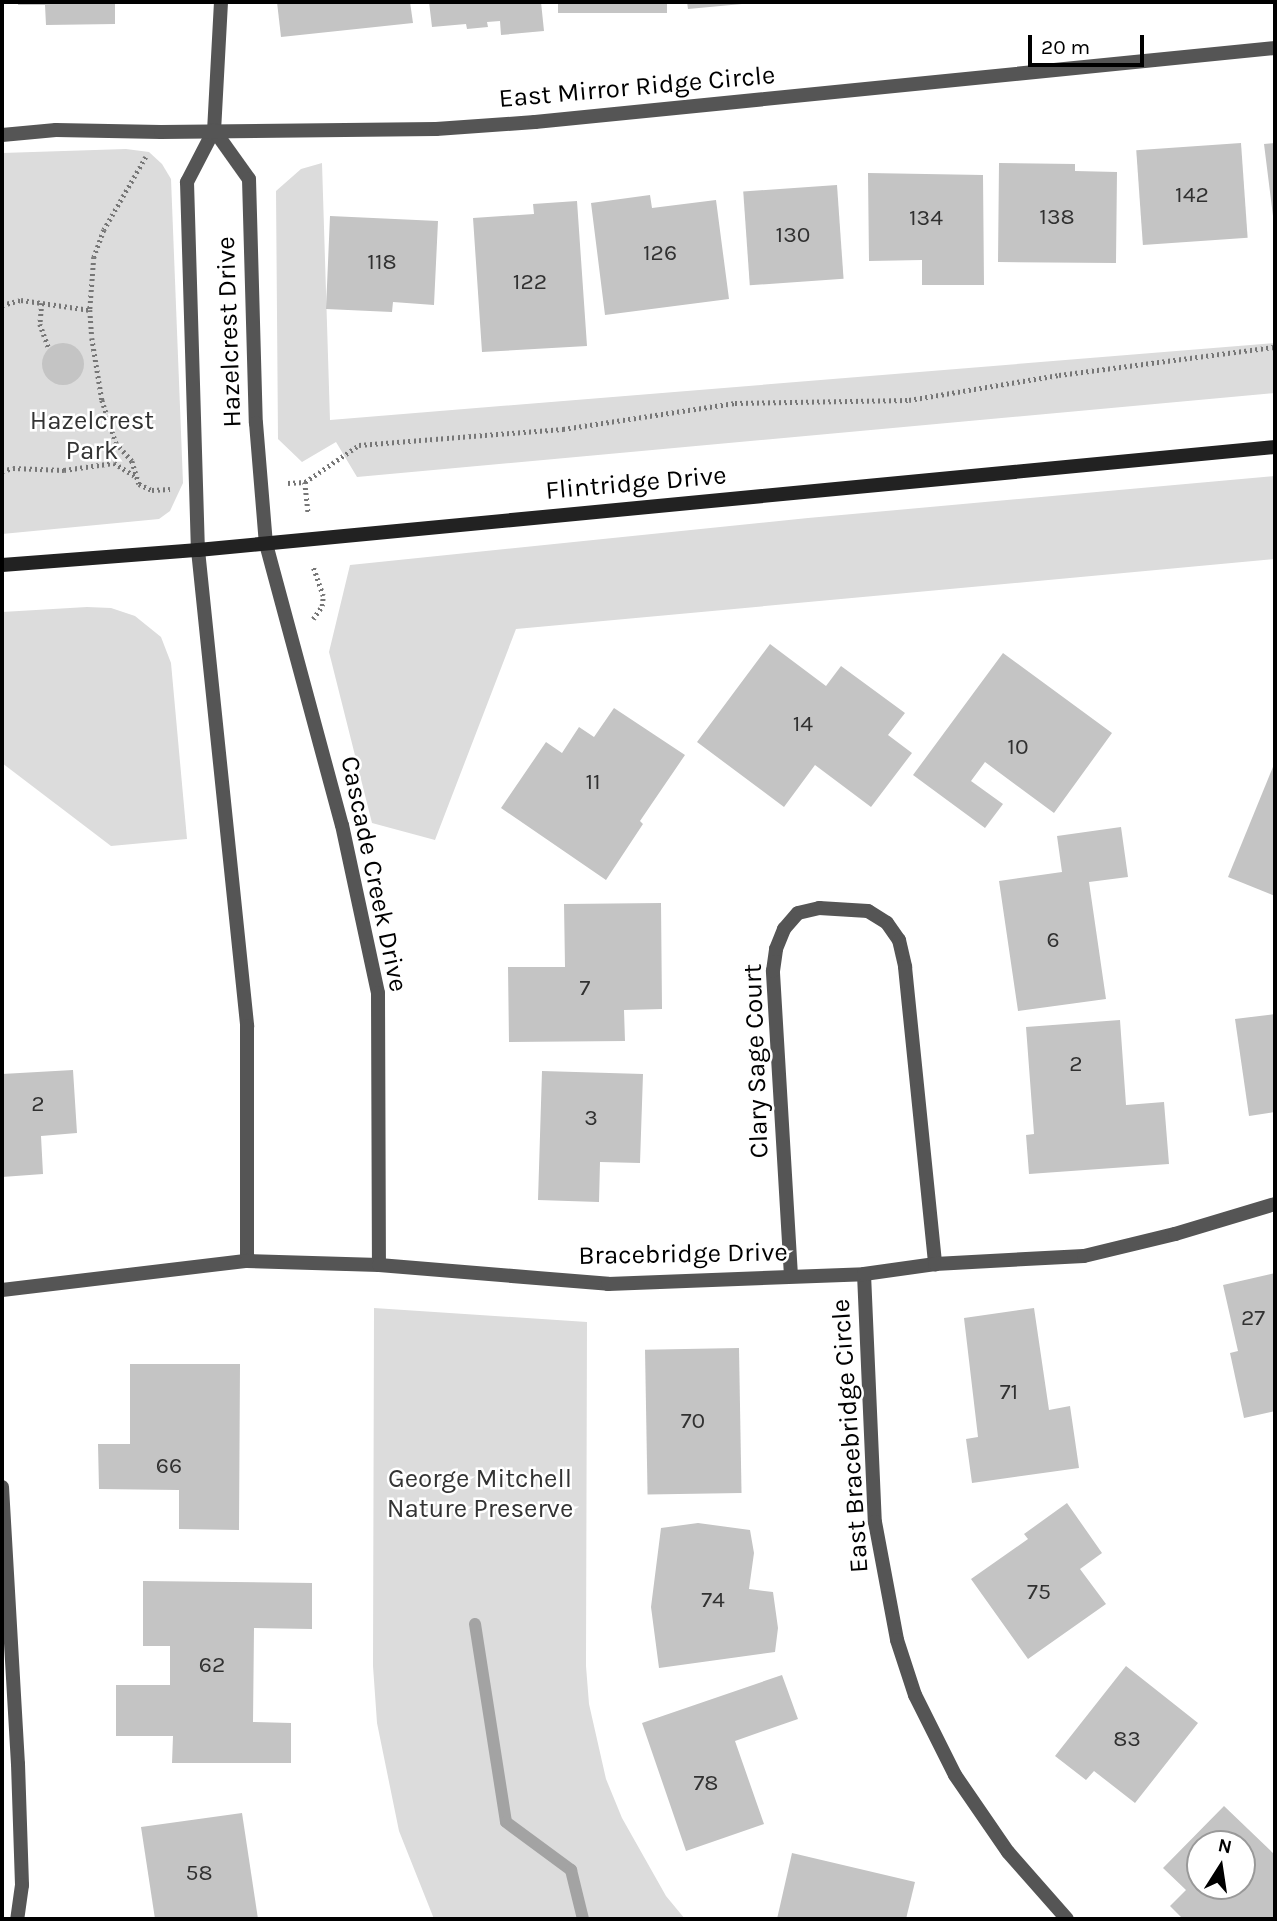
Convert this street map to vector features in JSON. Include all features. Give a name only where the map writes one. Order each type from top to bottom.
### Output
[{"type":"street","name":"Hazelcrest Drive","points":[[198,550],[187,182],[214,130],[221,2]]},
{"type":"street","name":"East Mirror Ridge Circle","points":[[2,135],[56,130],[161,132],[436,129],[535,122],[1275,48]]},
{"type":"street","name":"Hazelcrest Drive","points":[[214,130],[249,179],[261,484],[266,544]]},
{"type":"street","name":"Flintridge Drive","points":[[2,565],[266,544],[1275,447]]},
{"type":"street","name":"Cascade Creek Drive","points":[[266,544],[342,825],[378,993],[379,1265]]},
{"type":"street","points":[[198,550],[247,1026],[247,1261]]},
{"type":"street","name":"Clary Sage Court","points":[[791,1276],[773,971],[776,948],[784,929],[798,913],[819,908],[868,911],[887,923],[899,940],[905,967],[935,1265]]},
{"type":"street","name":"Bracebridge Drive","points":[[2,1290],[247,1261],[379,1265],[608,1284],[864,1274],[935,1265],[1084,1256],[1175,1234],[1275,1205]]},
{"type":"street","name":"East Bracebridge Circle","points":[[864,1274],[875,1522],[897,1640],[915,1695],[955,1775],[1008,1852],[1067,1919]]},
{"type":"street","points":[[2,1487],[18,1764],[22,1885],[17,1919]]},
{"type":"path","points":[[161,132],[98,243],[94,257],[90,310],[102,400],[116,443],[132,461],[139,484],[152,491],[197,488]]},
{"type":"path","points":[[2,305],[21,300],[90,310]]},
{"type":"path","points":[[41,303],[40,324],[49,349]]},
{"type":"path","points":[[261,484],[305,482],[359,445],[563,429],[735,403],[909,400],[1059,375],[1275,347]]},
{"type":"path","points":[[2,471],[13,468],[64,470],[114,463],[136,477]]},
{"type":"green space","name":"Hazelcrest Park","points":[[126,149],[149,152],[162,164],[171,179],[183,483],[170,511],[159,519],[2,534],[2,153]]},
{"type":"green space","points":[[322,163],[330,420],[1275,343],[1275,393],[357,477],[336,442],[302,462],[278,439],[276,191],[301,169]]},
{"type":"green space","points":[[1275,476],[1275,559],[516,629],[435,840],[372,823],[329,652],[350,565],[808,518]]},
{"type":"green space","points":[[111,608],[135,616],[161,637],[171,663],[187,839],[111,846],[2,763],[2,612]]},
{"type":"green space","name":"George Mitchell Nature Preserve","points":[[374,1308],[587,1322],[586,1666],[589,1704],[606,1779],[622,1818],[666,1896],[685,1919],[434,1919],[399,1831],[377,1723],[373,1666]]},
{"type":"building","points":[[18,2],[115,2],[115,24],[46,25],[45,5],[18,5]]},
{"type":"building","points":[[277,2],[410,2],[413,23],[281,37]]},
{"type":"building","points":[[429,2],[541,2],[544,31],[501,35],[500,21],[487,22],[488,27],[467,29],[466,24],[432,27]]},
{"type":"building","points":[[558,2],[667,2],[667,13],[558,13]]},
{"type":"building","points":[[687,2],[742,2],[742,4],[688,9]]},
{"type":"building","points":[[1241,143],[1248,238],[1143,245],[1136,150]]},
{"type":"building","points":[[1275,143],[1275,223],[1274,224],[1264,144]]},
{"type":"building","points":[[999,163],[1075,164],[1075,171],[1117,172],[1116,263],[998,262]]},
{"type":"building","points":[[868,173],[983,175],[984,285],[922,285],[922,260],[869,261]]},
{"type":"building","points":[[837,185],[844,279],[750,285],[743,192]]},
{"type":"building","points":[[650,195],[652,208],[716,200],[729,299],[605,315],[591,203]]},
{"type":"building","points":[[577,201],[587,346],[482,352],[473,218],[534,214],[533,204]]},
{"type":"building","points":[[330,216],[438,221],[434,305],[393,302],[392,312],[326,309]]},
{"type":"building","points":[[63,343],[78,349],[84,364],[78,379],[63,385],[48,379],[42,364],[48,349]]},
{"type":"building","points":[[770,644],[826,686],[841,666],[905,713],[888,735],[912,753],[871,807],[815,765],[784,807],[697,742]]},
{"type":"building","points":[[1003,653],[1112,733],[1054,813],[985,762],[971,781],[1003,804],[985,828],[913,775]]},
{"type":"building","points":[[614,708],[685,755],[640,821],[643,824],[606,880],[501,808],[546,742],[562,753],[579,727],[594,737]]},
{"type":"building","points":[[1275,762],[1275,896],[1228,877]]},
{"type":"building","points":[[1121,827],[1128,877],[1089,882],[1106,999],[1018,1011],[999,881],[1062,872],[1057,836]]},
{"type":"building","points":[[661,903],[662,1009],[624,1010],[625,1041],[509,1042],[508,967],[565,967],[564,904]]},
{"type":"building","points":[[1275,1014],[1275,1112],[1249,1116],[1235,1019]]},
{"type":"building","points":[[1120,1020],[1126,1105],[1164,1102],[1169,1164],[1029,1174],[1026,1135],[1034,1134],[1026,1027]]},
{"type":"building","points":[[73,1070],[77,1133],[41,1136],[43,1174],[2,1177],[2,1074]]},
{"type":"building","points":[[542,1071],[643,1074],[640,1163],[600,1162],[599,1202],[538,1200]]},
{"type":"building","points":[[1275,1273],[1275,1411],[1244,1418],[1230,1353],[1238,1351],[1223,1285]]},
{"type":"building","points":[[1034,1308],[1049,1410],[1070,1406],[1079,1468],[972,1483],[966,1439],[978,1437],[964,1318]]},
{"type":"building","points":[[739,1348],[742,1493],[648,1495],[645,1350]]},
{"type":"building","points":[[130,1364],[240,1364],[239,1530],[179,1529],[179,1490],[99,1489],[98,1444],[130,1444]]},
{"type":"building","points":[[1067,1503],[1102,1553],[1080,1569],[1106,1604],[1028,1659],[971,1579],[1028,1539],[1024,1534]]},
{"type":"building","points":[[698,1523],[750,1530],[754,1553],[749,1589],[773,1592],[778,1628],[775,1652],[659,1668],[651,1607],[661,1528]]},
{"type":"building","points":[[143,1581],[312,1583],[312,1629],[254,1628],[253,1722],[291,1723],[291,1763],[172,1763],[173,1736],[116,1736],[116,1685],[170,1685],[170,1646],[143,1646]]},
{"type":"building","points":[[1126,1666],[1198,1723],[1135,1803],[1094,1771],[1086,1780],[1055,1756]]},
{"type":"building","points":[[782,1675],[798,1719],[735,1741],[764,1824],[686,1851],[642,1723]]},
{"type":"building","points":[[1224,1806],[1249,1830],[1200,1830]]},
{"type":"building","points":[[242,1813],[258,1919],[155,1919],[141,1827]]},
{"type":"building","points":[[1256,1837],[1275,1855],[1275,1919],[1183,1919],[1170,1906],[1186,1890],[1186,1900],[1256,1900]]},
{"type":"building","points":[[1186,1845],[1186,1890],[1163,1868]]},
{"type":"building","points":[[792,1853],[915,1882],[906,1919],[777,1919]]},
{"type":"waterway","points":[[475,1624],[506,1822],[571,1870],[583,1919]]}]
